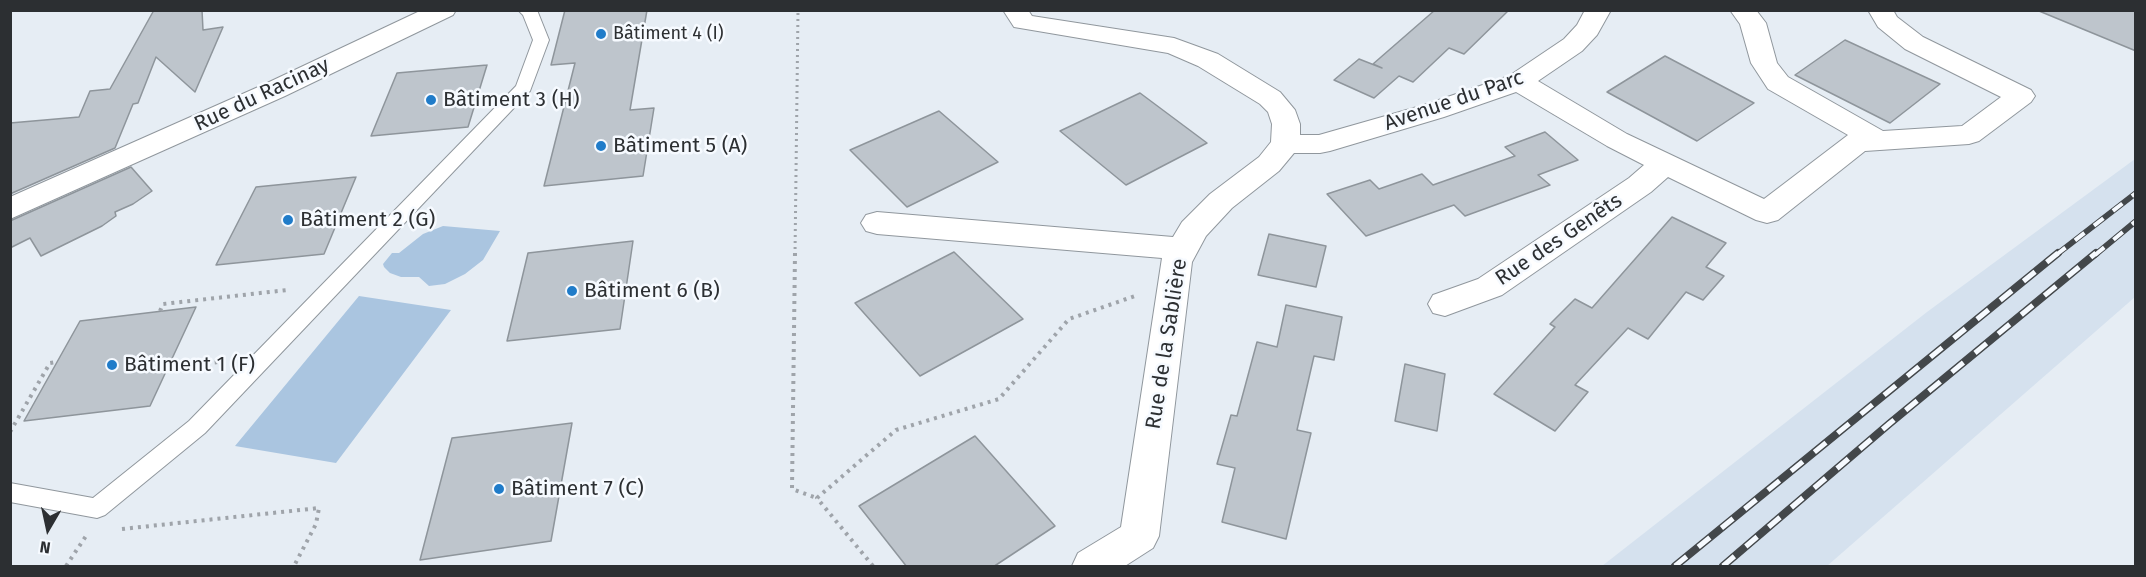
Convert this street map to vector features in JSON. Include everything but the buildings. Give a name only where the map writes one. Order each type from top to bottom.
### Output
[{"type":"street","name":"Rue du Racinay","points":[[10,209],[275,90],[444,10]]},
{"type":"street","points":[[1015,10],[1023,22],[1174,46],[1208,60],[1270,98],[1281,110],[1286,124],[1286,144]]},
{"type":"street","name":"Avenue du Parc","points":[[1286,144],[1320,144],[1434,111],[1519,82],[1573,45],[1588,29],[1598,10]]},
{"type":"street","points":[[1742,10],[1753,23],[1764,63],[1778,83],[1879,141]]},
{"type":"street","points":[[1519,82],[1617,140],[1767,213],[1858,142],[1968,135],[2021,96],[1914,43],[1887,22],[1880,10]]},
{"type":"street","name":"Rue de la Sablière","points":[[1092,567],[1139,536],[1176,262],[1193,230],[1221,201],[1269,164],[1286,144]]},
{"type":"street","name":"Rue des Genêts","points":[[1445,304],[1490,287],[1640,185],[1665,163]]},
{"type":"street","name":"Rue du Racinay","points":[[10,184],[79,177]]},
{"type":"street","points":[[877,223],[1183,249]]},
{"type":"lane","points":[[10,492],[97,508],[197,428],[524,88],[542,40],[530,12],[525,10]]},
{"type":"path","points":[[798,10],[792,489],[817,498],[873,567]]},
{"type":"path","points":[[160,311],[163,304],[335,284]]},
{"type":"path","points":[[817,498],[896,430],[999,399],[1069,319],[1173,284]]},
{"type":"path","points":[[10,432],[50,363],[56,362]]},
{"type":"path","points":[[120,529],[320,508],[316,524],[294,567]]},
{"type":"path","points":[[66,567],[88,532]]},
{"type":"shaded area","points":[[2135,159],[2135,297],[1827,566],[1602,566],[1927,312]]},
{"type":"shaded area","points":[[443,226],[500,231],[483,260],[465,274],[445,284],[429,286],[419,277],[401,277],[390,273],[384,267],[383,264],[392,253],[399,253],[423,234]]},
{"type":"shaded area","points":[[359,296],[451,310],[336,463],[235,446]]},
{"type":"railway","points":[[2056,255],[2136,193]]},
{"type":"railway","points":[[2095,255],[2136,221]]},
{"type":"railway","points":[[1675,566],[2058,253]]},
{"type":"railway","points":[[1723,566],[1889,424],[2096,253]]},
{"type":"place","name":"Bâtiment 4 (I)","points":[[601,34]]},
{"type":"place","name":"Bâtiment 3 (H)","points":[[431,100]]},
{"type":"place","name":"Bâtiment 5 (A)","points":[[601,146]]},
{"type":"place","name":"Bâtiment 2 (G)","points":[[288,220]]},
{"type":"place","name":"Bâtiment 6 (B)","points":[[572,291]]},
{"type":"place","name":"Bâtiment 1 (F)","points":[[112,365]]},
{"type":"place","name":"Bâtiment 7 (C)","points":[[499,489]]}]
